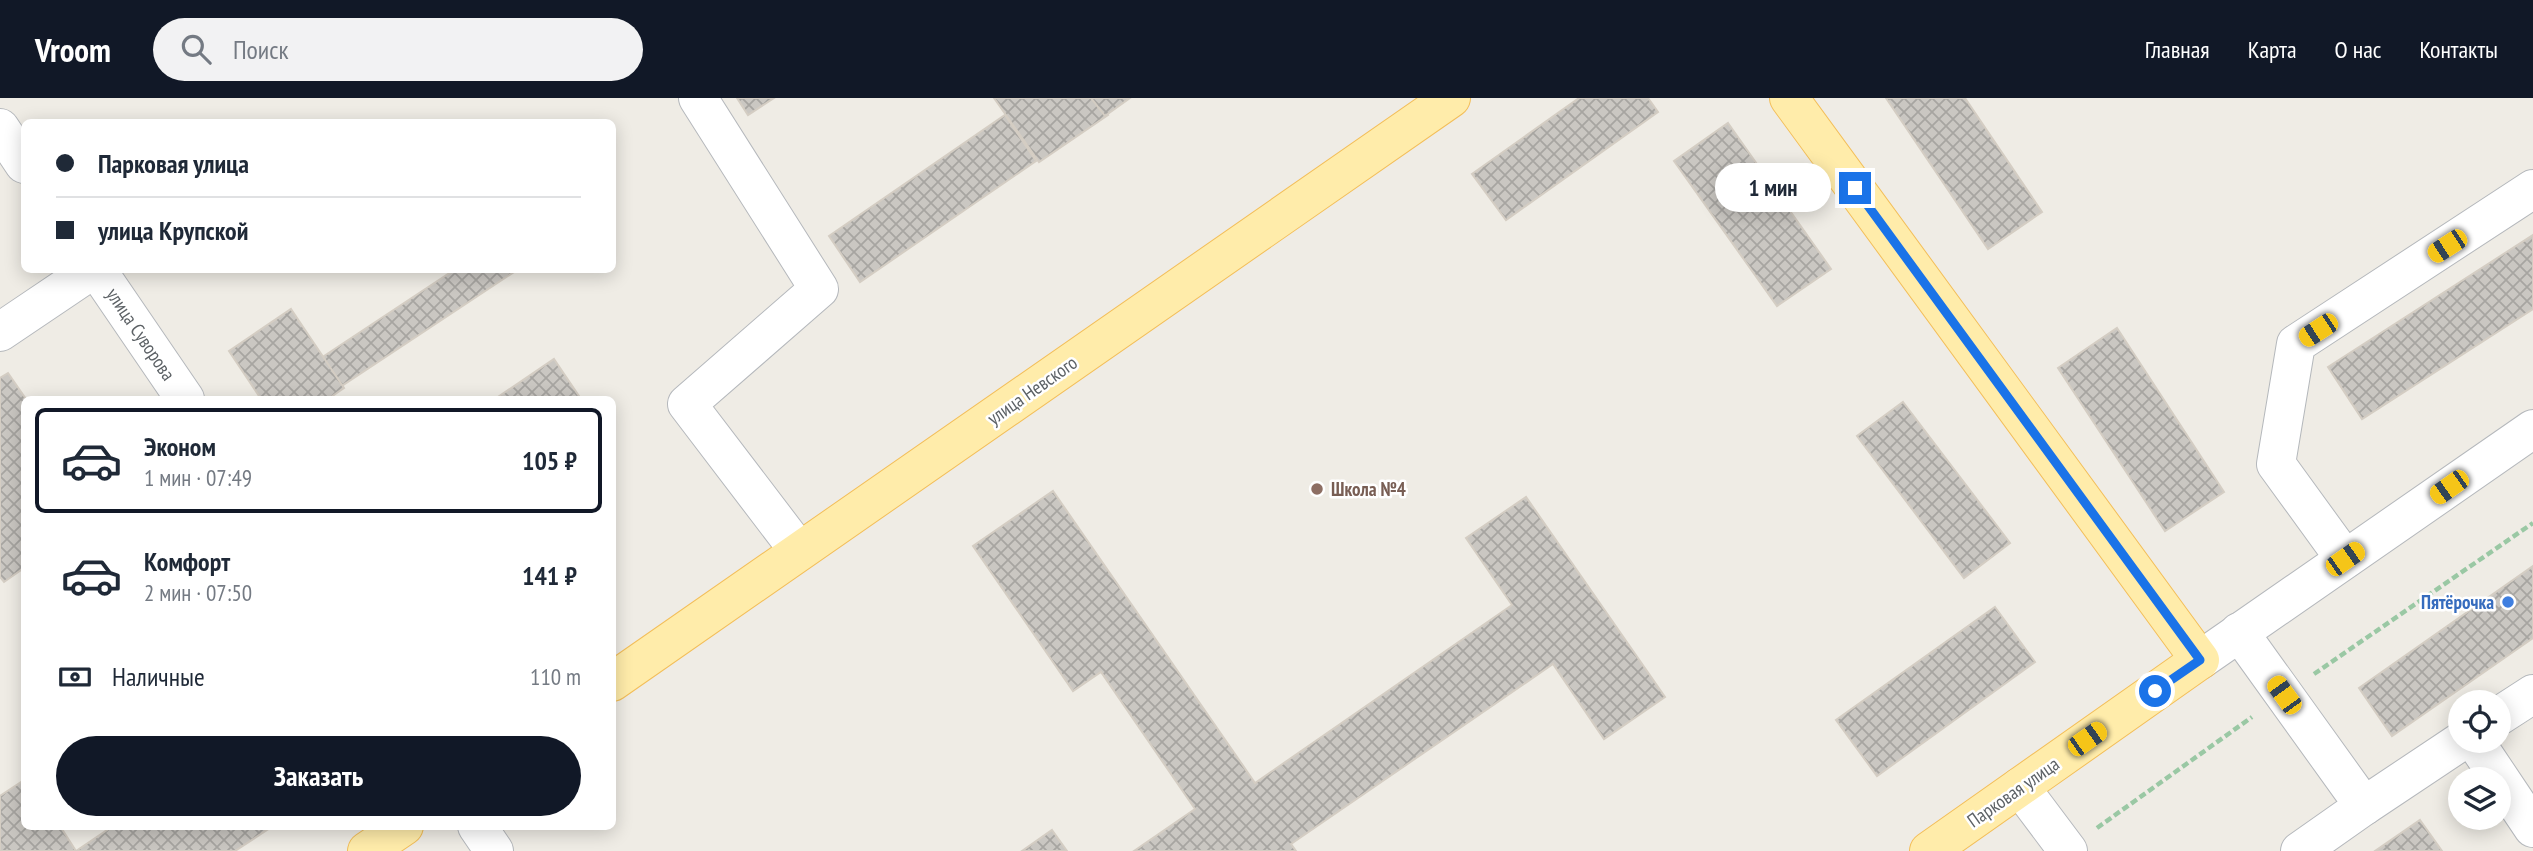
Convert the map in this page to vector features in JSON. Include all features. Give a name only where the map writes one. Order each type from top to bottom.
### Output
[{"type":"main road","name":"улица Невского","points":[[616,679],[1451,98]]},
{"type":"main road","points":[[1789,98],[2200,660]]},
{"type":"main road","name":"Парковая улица","points":[[1929,851],[2200,660]]},
{"type":"main road","points":[[367,851],[398,830]]},
{"type":"street","points":[[698,98],[819,289],[687,404],[799,551]]},
{"type":"street","points":[[0,128],[21,160]]},
{"type":"street","points":[[2345,559],[2276,464],[2296,344],[2533,189]]},
{"type":"street","points":[[0,332],[89,273]]},
{"type":"street","name":"улица Суворова","points":[[96,273],[183,396]]},
{"type":"street","points":[[2200,660],[2533,429]]},
{"type":"street","points":[[2239,632],[2364,806]]},
{"type":"street","points":[[2511,708],[2533,694]]},
{"type":"street","points":[[2300,851],[2448,750]]},
{"type":"street","points":[[2483,753],[2533,828]]},
{"type":"street","points":[[2020,787],[2068,851]]},
{"type":"street","points":[[480,830],[494,851]]},
{"type":"building","points":[[737,98],[774,98],[748,115]]},
{"type":"building","points":[[994,98],[1096,98],[1108,115],[1039,162]]},
{"type":"building","points":[[1091,98],[1130,98],[1105,116]]},
{"type":"building","points":[[1579,98],[1648,98],[1658,112],[1506,220],[1472,174]]},
{"type":"building","points":[[1886,98],[1965,98],[2042,212],[1988,249]]},
{"type":"building","points":[[1005,115],[1036,161],[860,282],[829,236]]},
{"type":"building","points":[[1728,123],[1831,269],[1777,306],[1674,161]]},
{"type":"building","points":[[2533,235],[2533,309],[2362,419],[2328,367]]},
{"type":"building","points":[[449,273],[512,273],[331,393],[312,364]]},
{"type":"building","points":[[291,309],[344,388],[332,396],[259,396],[229,351]]},
{"type":"building","points":[[2117,328],[2224,492],[2165,531],[2058,368]]},
{"type":"building","points":[[554,359],[579,396],[499,396]]},
{"type":"building","points":[[8,373],[24,396],[21,396],[21,570],[4,582],[0,577],[0,378]]},
{"type":"building","points":[[1903,402],[2010,543],[1964,578],[1857,436]]},
{"type":"building","points":[[1053,491],[1255,783],[1512,605],[1466,538],[1526,497],[1665,697],[1604,739],[1553,664],[1291,844],[1296,851],[1134,851],[1195,809],[1101,672],[1073,691],[973,546]]},
{"type":"building","points":[[2533,566],[2533,638],[2458,690],[2448,690],[2448,697],[2392,736],[2359,688]]},
{"type":"building","points":[[1995,607],[2035,662],[1877,776],[1836,720]]},
{"type":"building","points":[[21,782],[21,830],[63,830],[76,851],[0,851],[0,796]]},
{"type":"building","points":[[2420,820],[2442,851],[2375,851]]},
{"type":"building","points":[[107,830],[267,830],[235,851],[76,851]]},
{"type":"building","points":[[1052,830],[1067,851],[1022,851]]},
{"type":"place","name":"Школа №4","points":[[1317,489]]},
{"type":"place","name":"Пятёрочка","points":[[2508,602]]},
{"type":"route","points":[[1855,188],[2200,660],[2155,691]]}]
